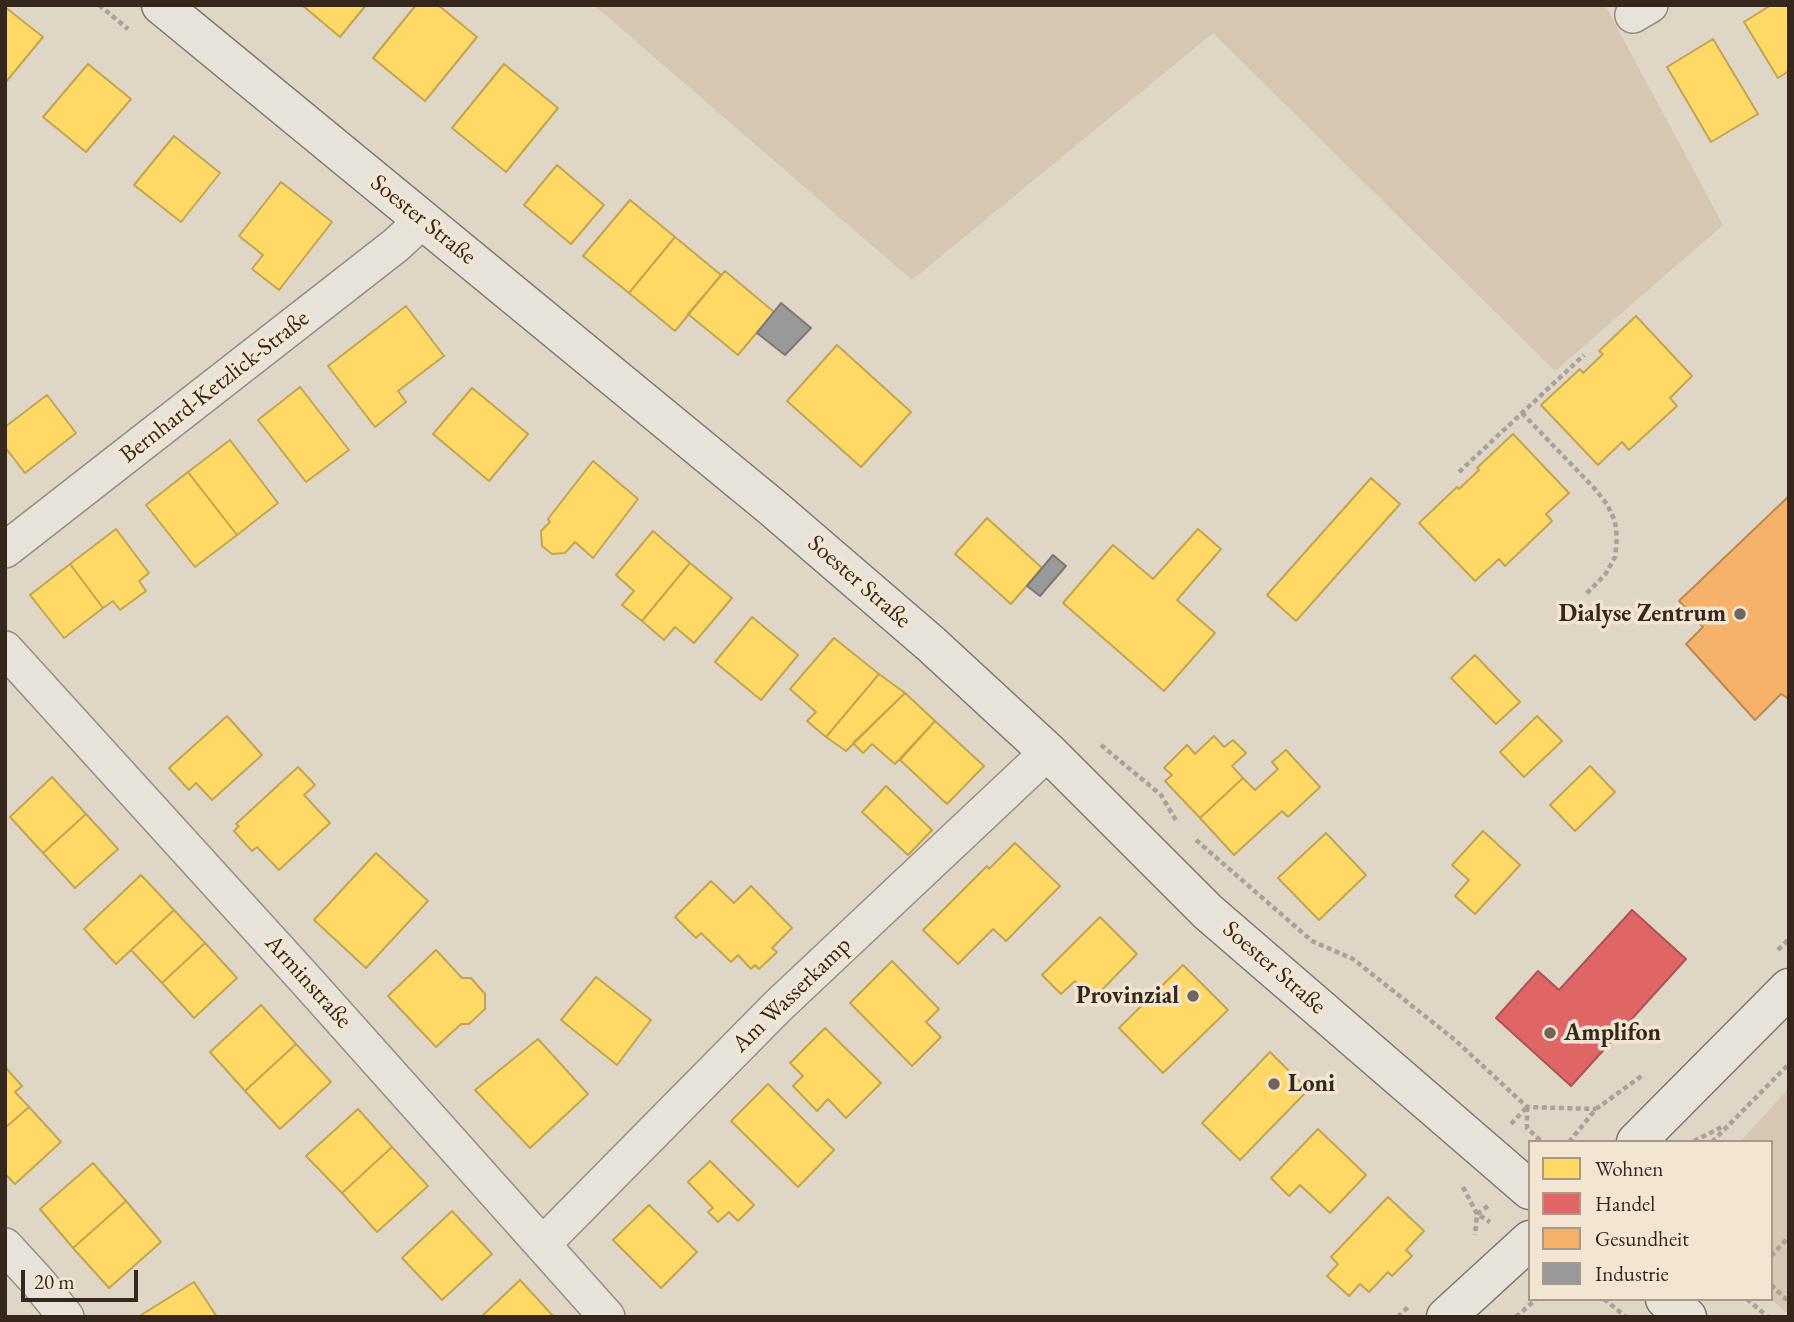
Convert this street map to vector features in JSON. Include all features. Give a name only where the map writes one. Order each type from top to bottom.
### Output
[{"type":"main road","name":"Soester Straße","points":[[161,5],[773,508],[931,644],[1048,752],[1209,912],[1528,1188]]},
{"type":"main road","points":[[1638,1140],[1789,988]]},
{"type":"main road","points":[[1431,1309],[1528,1241]]},
{"type":"main road","points":[[1667,1301],[1687,1317]]},
{"type":"street","name":"Bernhard-Ketzlick-Straße","points":[[5,550],[364,271],[422,220]]},
{"type":"street","name":"Arminstraße","points":[[5,649],[607,1317]]},
{"type":"street","name":"Am Wasserkamp","points":[[543,1244],[778,1006],[1048,752]]},
{"type":"street","points":[[5,1246],[66,1317]]},
{"type":"path","points":[[99,5],[131,31]]},
{"type":"path","points":[[1459,472],[1584,355]]},
{"type":"path","points":[[1522,413],[1595,489],[1607,504],[1615,521],[1615,557],[1605,575],[1586,594]]},
{"type":"path","points":[[1714,1140],[1789,1064]]},
{"type":"path","points":[[1540,1140],[1527,1128],[1527,1107],[1596,1109],[1571,1140]]},
{"type":"path","points":[[1698,1140],[1729,1123]]},
{"type":"path","points":[[1460,1180],[1477,1214],[1475,1238]]},
{"type":"path","points":[[1773,1254],[1789,1237]]},
{"type":"path","points":[[1773,1287],[1789,1302]]},
{"type":"path","points":[[1516,1317],[1534,1301]]},
{"type":"path","points":[[1606,1301],[1626,1317]]},
{"type":"path","points":[[1749,1301],[1768,1317]]},
{"type":"path","points":[[1398,1317],[1431,1309]]},
{"type":"shaded area","points":[[594,5],[1605,5],[1723,225],[1555,371],[1213,33],[912,280]]},
{"type":"shaded area","points":[[1789,1088],[1789,1315],[1773,1301],[1773,1140],[1742,1140]]},
{"type":"building: Wohnen","points":[[302,5],[366,5],[340,37]]},
{"type":"building: Wohnen","points":[[416,5],[438,5],[477,37],[425,101],[373,58]]},
{"type":"building: Wohnen","points":[[1771,5],[1789,5],[1789,71],[1778,78],[1744,22]]},
{"type":"building: Wohnen","points":[[5,7],[43,37],[5,83]]},
{"type":"building: Wohnen","points":[[1713,39],[1758,114],[1711,142],[1667,67]]},
{"type":"building: Wohnen","points":[[88,64],[131,99],[86,152],[43,117]]},
{"type":"building: Wohnen","points":[[504,64],[558,108],[506,172],[452,128]]},
{"type":"building: Wohnen","points":[[174,136],[220,173],[181,222],[134,185]]},
{"type":"building: Wohnen","points":[[557,165],[604,205],[571,244],[524,205]]},
{"type":"building: Wohnen","points":[[281,182],[332,222],[279,290],[252,269],[263,255],[239,236]]},
{"type":"building: Wohnen","points":[[630,200],[675,237],[629,293],[583,256]]},
{"type":"building: Wohnen","points":[[675,237],[721,275],[675,331],[629,293]]},
{"type":"building: Wohnen","points":[[725,271],[774,312],[738,355],[688,314]]},
{"type":"building: Wohnen","points":[[406,306],[444,356],[398,391],[406,402],[375,427],[328,366]]},
{"type":"building: Wohnen","points":[[1636,316],[1692,376],[1670,398],[1677,406],[1629,450],[1622,442],[1598,465],[1541,405],[1580,369],[1583,373],[1603,354],[1599,351]]},
{"type":"building: Wohnen","points":[[837,345],[911,412],[861,467],[787,401]]},
{"type":"building: Wohnen","points":[[300,387],[349,450],[306,482],[258,420]]},
{"type":"building: Wohnen","points":[[472,388],[528,434],[489,481],[433,434]]},
{"type":"building: Wohnen","points":[[47,395],[76,433],[25,473],[5,447],[5,427]]},
{"type":"building: Wohnen","points":[[1513,434],[1569,493],[1546,514],[1552,521],[1505,566],[1499,559],[1475,581],[1419,523],[1457,487],[1459,489]]},
{"type":"building: Wohnen","points":[[230,440],[278,503],[237,535],[188,472]]},
{"type":"building: Wohnen","points":[[593,461],[638,499],[593,558],[575,542],[565,553],[552,554],[542,546],[541,531]]},
{"type":"building: Wohnen","points":[[188,472],[237,535],[195,567],[146,505]]},
{"type":"building: Wohnen","points":[[1371,478],[1400,504],[1296,621],[1267,595]]},
{"type":"building: Wohnen","points":[[987,518],[1042,568],[1011,604],[955,554]]},
{"type":"building: Wohnen","points":[[116,529],[149,573],[139,581],[146,591],[120,610],[113,601],[103,608],[70,564]]},
{"type":"building: Wohnen","points":[[1198,529],[1221,549],[1177,600],[1215,633],[1164,691],[1063,603],[1113,545],[1153,579]]},
{"type":"building: Wohnen","points":[[653,531],[690,563],[642,621],[622,605],[634,591],[616,575]]},
{"type":"building: Wohnen","points":[[690,563],[732,598],[694,643],[675,627],[664,640],[642,621]]},
{"type":"building: Wohnen","points":[[70,564],[103,608],[64,638],[30,595]]},
{"type":"building: Wohnen","points":[[752,617],[798,655],[761,700],[715,662]]},
{"type":"building: Wohnen","points":[[834,638],[879,674],[826,737],[807,721],[816,712],[790,689]]},
{"type":"building: Wohnen","points":[[1475,655],[1520,702],[1496,724],[1451,678]]},
{"type":"building: Wohnen","points":[[879,674],[905,693],[846,751],[826,737]]},
{"type":"building: Wohnen","points":[[905,693],[935,721],[895,764],[872,744],[863,753],[853,743]]},
{"type":"building: Wohnen","points":[[227,716],[262,755],[212,800],[196,783],[189,790],[169,768]]},
{"type":"building: Wohnen","points":[[1537,716],[1562,741],[1524,777],[1500,752]]},
{"type":"building: Wohnen","points":[[935,721],[984,766],[947,804],[900,760]]},
{"type":"building: Wohnen","points":[[1214,736],[1224,747],[1233,740],[1246,753],[1232,766],[1243,778],[1200,818],[1165,781],[1172,775],[1164,768],[1187,745],[1195,754]]},
{"type":"building: Wohnen","points":[[1286,750],[1320,787],[1288,817],[1282,811],[1234,855],[1200,818],[1243,778],[1255,790],[1278,769],[1272,762]]},
{"type":"building: Wohnen","points":[[1590,766],[1615,792],[1575,831],[1550,805]]},
{"type":"building: Wohnen","points":[[298,767],[315,785],[304,795],[330,823],[279,870],[257,847],[252,851],[234,831],[239,826],[236,824]]},
{"type":"building: Wohnen","points":[[52,777],[86,814],[43,853],[10,817]]},
{"type":"building: Wohnen","points":[[886,786],[932,830],[908,855],[862,812]]},
{"type":"building: Wohnen","points":[[86,814],[118,849],[75,888],[43,853]]},
{"type":"building: Wohnen","points":[[1483,831],[1520,865],[1475,914],[1455,896],[1469,880],[1452,865]]},
{"type":"building: Wohnen","points":[[1326,833],[1366,875],[1319,920],[1278,878]]},
{"type":"building: Wohnen","points":[[1015,843],[1060,886],[1006,941],[993,929],[958,964],[923,930],[987,866],[989,869]]},
{"type":"building: Wohnen","points":[[376,853],[428,901],[366,968],[314,920]]},
{"type":"building: Wohnen","points":[[141,875],[174,910],[116,964],[84,929]]},
{"type":"building: Wohnen","points":[[711,881],[734,903],[751,886],[792,928],[772,948],[777,952],[759,969],[755,965],[751,969],[738,955],[731,962],[701,933],[696,938],[675,917]]},
{"type":"building: Wohnen","points":[[174,910],[205,943],[162,983],[131,950]]},
{"type":"building: Wohnen","points":[[1100,917],[1137,954],[1093,999],[1075,981],[1061,994],[1042,975]]},
{"type":"building: Wohnen","points":[[205,943],[237,978],[194,1018],[162,983]]},
{"type":"building: Wohnen","points":[[436,950],[462,978],[471,978],[485,994],[485,1009],[469,1024],[461,1024],[436,1047],[388,996]]},
{"type":"building: Wohnen","points":[[892,961],[939,1009],[926,1022],[941,1037],[912,1066],[850,1003]]},
{"type":"building: Wohnen","points":[[1183,965],[1228,1010],[1163,1073],[1119,1028]]},
{"type":"building: Wohnen","points":[[596,977],[651,1020],[617,1065],[561,1020]]},
{"type":"building: Wohnen","points":[[261,1005],[296,1044],[245,1091],[210,1052]]},
{"type":"building: Wohnen","points":[[825,1028],[881,1083],[846,1118],[828,1099],[817,1111],[793,1086],[803,1076],[790,1063]]},
{"type":"building: Wohnen","points":[[538,1039],[588,1094],[530,1148],[475,1090]]},
{"type":"building: Wohnen","points":[[296,1044],[331,1082],[280,1129],[245,1091]]},
{"type":"building: Wohnen","points":[[1270,1052],[1308,1090],[1240,1160],[1202,1123]]},
{"type":"building: Wohnen","points":[[5,1067],[22,1086],[15,1092],[29,1107],[5,1128]]},
{"type":"building: Wohnen","points":[[768,1084],[834,1150],[798,1187],[731,1121]]},
{"type":"building: Wohnen","points":[[29,1107],[61,1142],[15,1184],[5,1174],[5,1128]]},
{"type":"building: Wohnen","points":[[358,1109],[392,1147],[342,1193],[306,1156]]},
{"type":"building: Wohnen","points":[[1318,1129],[1366,1175],[1330,1213],[1300,1185],[1289,1196],[1271,1178]]},
{"type":"building: Wohnen","points":[[392,1147],[428,1186],[377,1232],[342,1193]]},
{"type":"building: Wohnen","points":[[710,1161],[754,1205],[738,1221],[729,1212],[718,1222],[708,1212],[713,1208],[688,1182]]},
{"type":"building: Wohnen","points":[[93,1163],[126,1201],[73,1248],[40,1209]]},
{"type":"building: Wohnen","points":[[1388,1197],[1424,1231],[1406,1250],[1412,1256],[1392,1276],[1388,1272],[1369,1292],[1360,1284],[1349,1296],[1327,1276],[1338,1264],[1331,1257]]},
{"type":"building: Wohnen","points":[[126,1201],[161,1242],[109,1288],[73,1248]]},
{"type":"building: Wohnen","points":[[649,1205],[697,1252],[661,1288],[613,1240]]},
{"type":"building: Wohnen","points":[[452,1211],[492,1254],[442,1300],[402,1258]]},
{"type":"building: Wohnen","points":[[520,1280],[554,1317],[481,1317]]},
{"type":"building: Wohnen","points":[[194,1282],[217,1317],[138,1317]]},
{"type":"building: Handel","points":[[1632,910],[1686,959],[1571,1086],[1496,1018],[1538,971],[1559,990]]},
{"type":"building: Gesundheit","name":"Dialyse Zentrum","points":[[1789,496],[1789,699],[1781,694],[1755,720],[1686,644],[1703,627],[1679,601]]},
{"type":"building: Industrie","points":[[781,303],[811,328],[785,355],[757,333]]},
{"type":"building: Industrie","points":[[1053,555],[1066,566],[1040,596],[1027,586]]},
{"type":"place","name":"Dialyse Zentrum","points":[[1740,614]]},
{"type":"place","name":"Provinzial","points":[[1193,996]]},
{"type":"place","name":"Amplifon","points":[[1550,1033]]},
{"type":"place","name":"Loni","points":[[1274,1084]]}]
